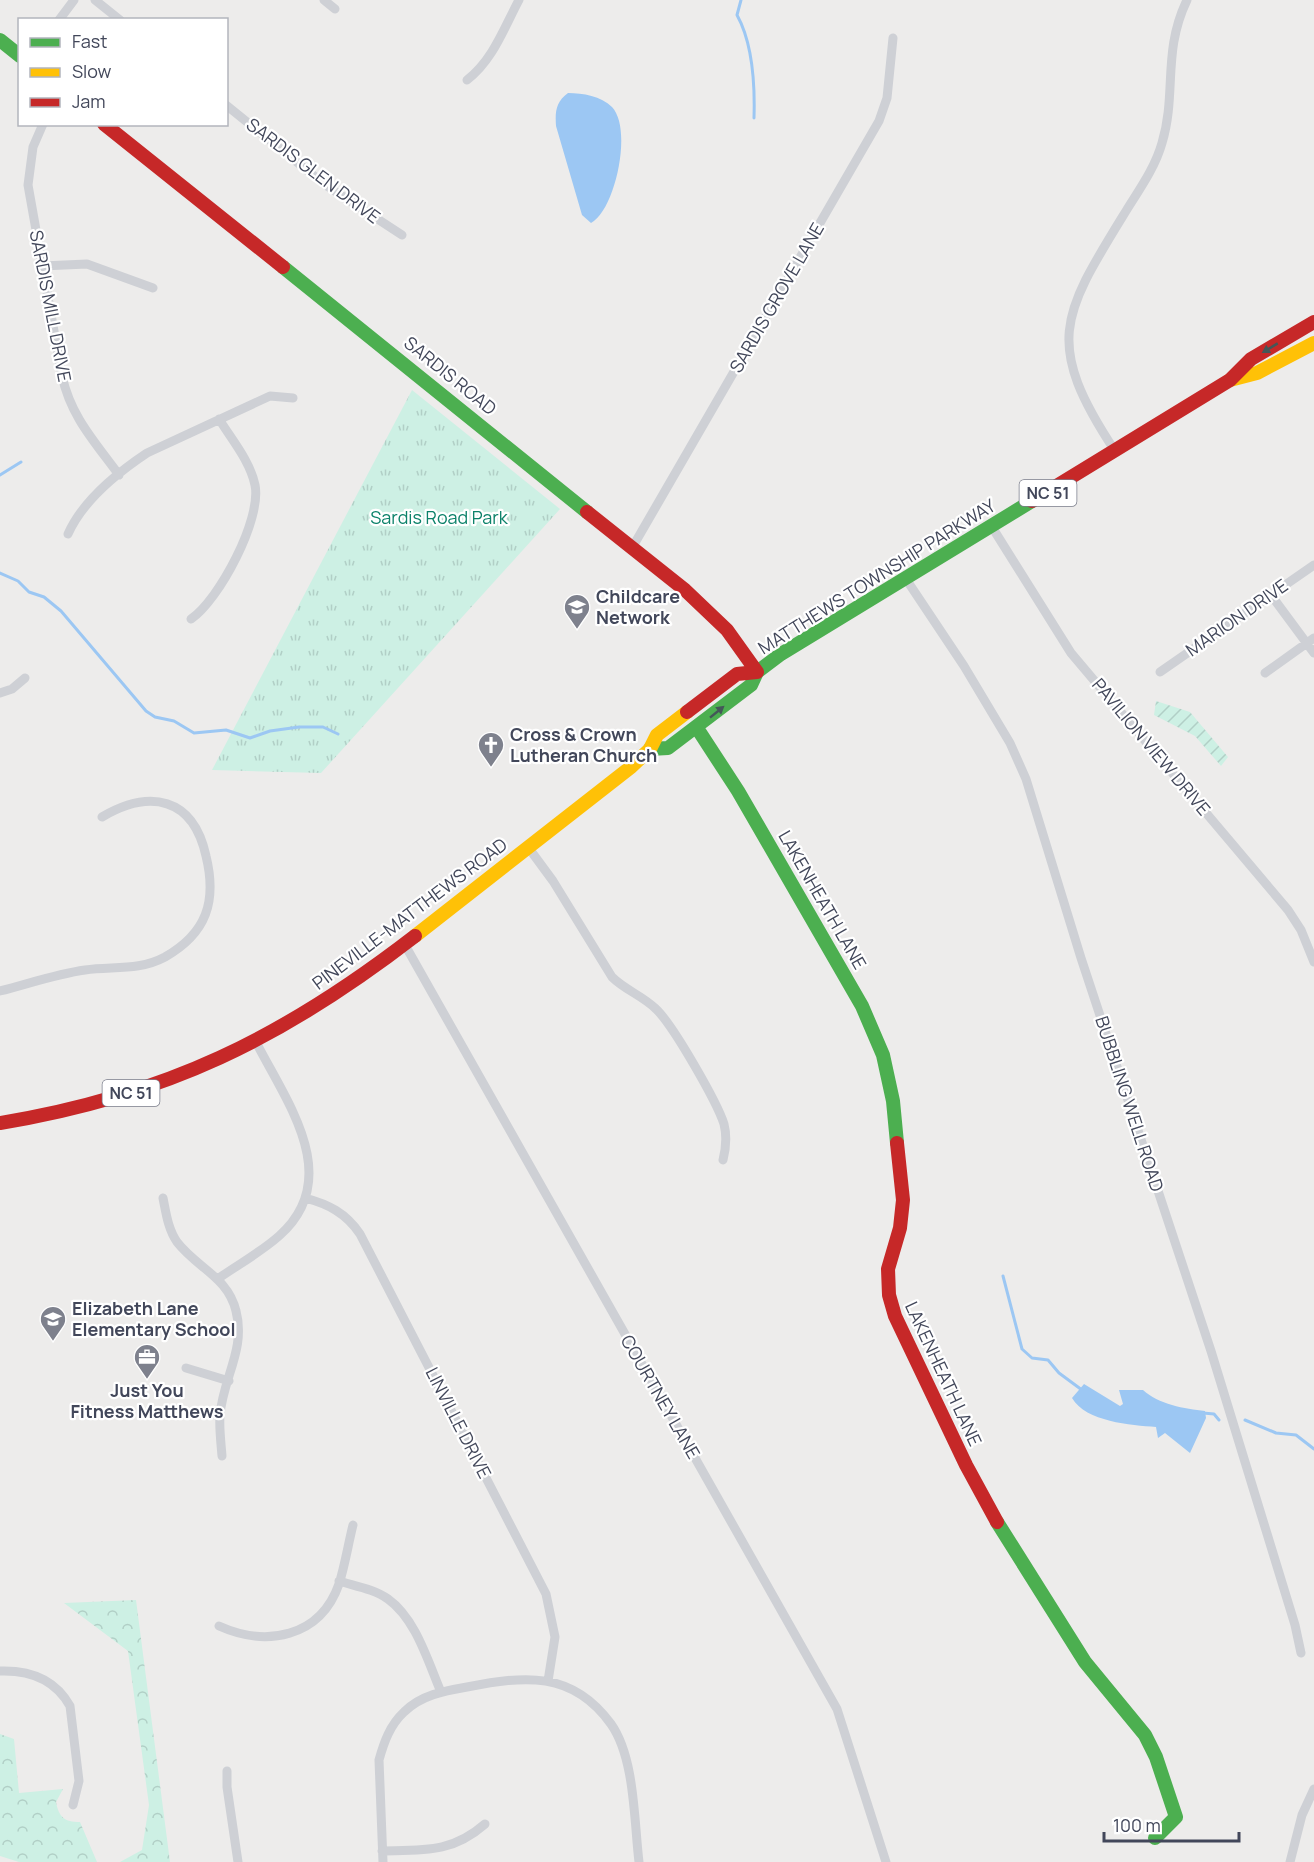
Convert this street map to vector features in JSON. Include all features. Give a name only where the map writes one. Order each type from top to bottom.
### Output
[{"type":"main road","points":[[0,40],[18,54]]},
{"type":"main road","name":"SARDIS ROAD","points":[[106,126],[707,609],[727,630],[757,672]]},
{"type":"main road","name":"MATTHEWS TOWNSHIP PARKWAY","points":[[757,672],[782,654],[1230,380],[1251,359],[1314,322]]},
{"type":"main road","name":"MATTHEWS TOWNSHIP PARKWAY","points":[[1230,380],[1257,374],[1314,343]]},
{"type":"main road","name":"PINEVILLE-MATTHEWS ROAD","points":[[650,749],[668,748],[697,728],[751,685],[757,672]]},
{"type":"main road","name":"PINEVILLE-MATTHEWS ROAD","points":[[0,1123],[113,1099],[187,1074],[256,1042],[321,1004],[405,945],[629,769],[650,749],[657,735],[737,674],[757,672]]},
{"type":"main road","name":"LAKENHEATH LANE","points":[[697,728],[744,801],[862,1006],[878,1038],[893,1101],[903,1200],[900,1228],[888,1269],[890,1302],[966,1465],[996,1521],[1085,1662],[1130,1714],[1152,1748],[1176,1818],[1155,1838]]},
{"type":"street","points":[[60,18],[74,0]]},
{"type":"street","points":[[96,0],[118,18]]},
{"type":"street","points":[[324,0],[335,9]]},
{"type":"street","points":[[467,80],[485,64],[519,0]]},
{"type":"street","points":[[1115,451],[1079,391],[1069,357],[1070,320],[1082,285],[1158,154],[1168,114],[1173,36],[1187,0]]},
{"type":"street","name":"SARDIS GROVE LANE","points":[[632,548],[879,121],[887,98],[893,38]]},
{"type":"street","name":"SARDIS GLEN DRIVE","points":[[228,107],[324,184],[402,235]]},
{"type":"street","name":"SARDIS MILL DRIVE","points":[[42,126],[33,147],[28,185],[68,399],[91,441],[119,475]]},
{"type":"street","points":[[42,266],[87,264],[153,288]]},
{"type":"street","points":[[68,534],[76,516],[119,475],[147,453],[270,396],[293,398]]},
{"type":"street","points":[[191,619],[210,603],[252,524],[256,507],[252,474],[219,420]]},
{"type":"street","name":"PAVILION VIEW DRIVE","points":[[992,527],[1071,653],[1288,910],[1301,930],[1314,962]]},
{"type":"street","name":"MARION DRIVE","points":[[1160,672],[1314,565]]},
{"type":"street","name":"BUBBLING WELL ROAD","points":[[906,579],[964,666],[1010,743],[1026,779],[1081,958],[1218,1374],[1295,1625],[1301,1653]]},
{"type":"street","points":[[1271,595],[1311,641],[1314,653]]},
{"type":"street","points":[[1265,673],[1311,641]]},
{"type":"street","points":[[0,693],[12,689],[26,678]]},
{"type":"street","points":[[0,991],[71,972],[133,968],[152,963],[184,944],[201,924],[210,905],[211,880],[202,839],[187,816],[165,804],[141,801],[129,803],[102,817]]},
{"type":"street","points":[[528,847],[553,881],[612,977],[622,988],[656,1008],[666,1021],[710,1093],[724,1124],[726,1141],[723,1160]]},
{"type":"street","name":"COURTNEY LANE","points":[[405,945],[828,1692],[846,1730],[886,1862]]},
{"type":"street","points":[[219,1278],[279,1235],[293,1219],[305,1198],[310,1162],[304,1136],[256,1042]]},
{"type":"street","points":[[163,1198],[167,1220],[177,1241],[219,1278],[232,1297],[239,1326],[238,1350],[220,1415],[222,1456]]},
{"type":"street","name":"LINVILLE DRIVE","points":[[305,1198],[335,1209],[352,1222],[360,1234],[546,1594],[555,1637],[548,1681]]},
{"type":"street","points":[[186,1368],[229,1381]]},
{"type":"street","points":[[219,1626],[237,1634],[258,1638],[303,1628],[322,1611],[339,1581],[353,1525]]},
{"type":"street","points":[[339,1581],[372,1591],[396,1606],[414,1633],[441,1692]]},
{"type":"street","points":[[0,1671],[27,1671],[40,1677],[64,1696],[70,1706],[79,1781],[73,1805]]},
{"type":"street","points":[[383,1862],[379,1760],[383,1744],[404,1712],[415,1703],[441,1692],[511,1678],[548,1681],[567,1688],[587,1700],[605,1716],[617,1735],[629,1779],[639,1862]]},
{"type":"street","points":[[227,1771],[238,1862]]},
{"type":"street","points":[[1290,1862],[1302,1815],[1314,1789]]},
{"type":"street","points":[[382,1851],[439,1849],[460,1843],[485,1824]]},
{"type":"green space","name":"Sardis Road Park","points":[[412,390],[560,509],[321,773],[212,770]]},
{"type":"green space","points":[[1156,701],[1190,712],[1228,757],[1221,766],[1195,736],[1154,715]]},
{"type":"green space","points":[[136,1600],[170,1862],[120,1862],[142,1850],[149,1805],[128,1651],[64,1603]]},
{"type":"green space","points":[[0,1734],[14,1739],[19,1793],[63,1789],[56,1802],[59,1811],[66,1820],[80,1822],[97,1862],[19,1862],[0,1856]]},
{"type":"water","points":[[568,93],[592,96],[608,103],[618,118],[621,133],[621,150],[614,187],[600,215],[591,223],[582,215],[556,126],[557,107]]},
{"type":"water","points":[[1084,1384],[1120,1406],[1123,1404],[1119,1390],[1143,1390],[1164,1402],[1205,1411],[1206,1418],[1190,1453],[1165,1433],[1158,1438],[1156,1427],[1110,1421],[1088,1412],[1072,1398]]},
{"type":"waterway","points":[[741,0],[737,15],[750,52],[754,118]]},
{"type":"waterway","points":[[0,475],[21,462]]},
{"type":"waterway","points":[[0,573],[18,581],[29,592],[44,597],[61,611],[146,711],[155,717],[174,721],[194,733],[226,730],[250,738],[270,731],[299,727],[323,727],[338,734]]},
{"type":"waterway","points":[[1003,1276],[1022,1349],[1032,1358],[1048,1360],[1059,1373],[1082,1390]]},
{"type":"waterway","points":[[1203,1413],[1214,1414],[1219,1420]]},
{"type":"waterway","points":[[1245,1420],[1276,1433],[1296,1435],[1314,1449]]},
{"type":"traffic: fast","points":[[0,40],[18,54]]},
{"type":"traffic: fast","points":[[283,267],[587,512]]},
{"type":"traffic: fast","points":[[650,749],[668,748],[751,685],[757,672],[781,654],[1032,501]]},
{"type":"traffic: fast","points":[[697,728],[738,791],[862,1006],[883,1055],[893,1101],[897,1143]]},
{"type":"traffic: fast","points":[[997,1522],[1085,1662],[1145,1735],[1156,1757],[1176,1817],[1155,1838]]},
{"type":"traffic: slow","points":[[1230,380],[1257,373],[1314,343]]},
{"type":"traffic: slow","points":[[415,936],[631,767],[650,749],[657,735],[687,712]]},
{"type":"traffic: jam","points":[[107,126],[283,267]]},
{"type":"traffic: jam","points":[[1032,501],[1230,380],[1251,359],[1314,322]]},
{"type":"traffic: jam","points":[[587,512],[685,590],[727,630],[757,672]]},
{"type":"traffic: jam","points":[[687,712],[737,674],[757,672]]},
{"type":"traffic: jam","points":[[0,1123],[116,1097],[220,1058],[318,1004],[415,936]]},
{"type":"traffic: jam","points":[[897,1143],[903,1200],[900,1228],[888,1269],[889,1295],[895,1316],[966,1465],[997,1522]]},
{"type":"place","name":"Childcare Network","points":[[577,630]]},
{"type":"place","name":"Cross & Crown Lutheran Church","points":[[491,768]]},
{"type":"place","name":"Elizabeth Lane Elementary School","points":[[53,1342]]},
{"type":"place","name":"Just You Fitness Matthews","points":[[147,1380]]}]
